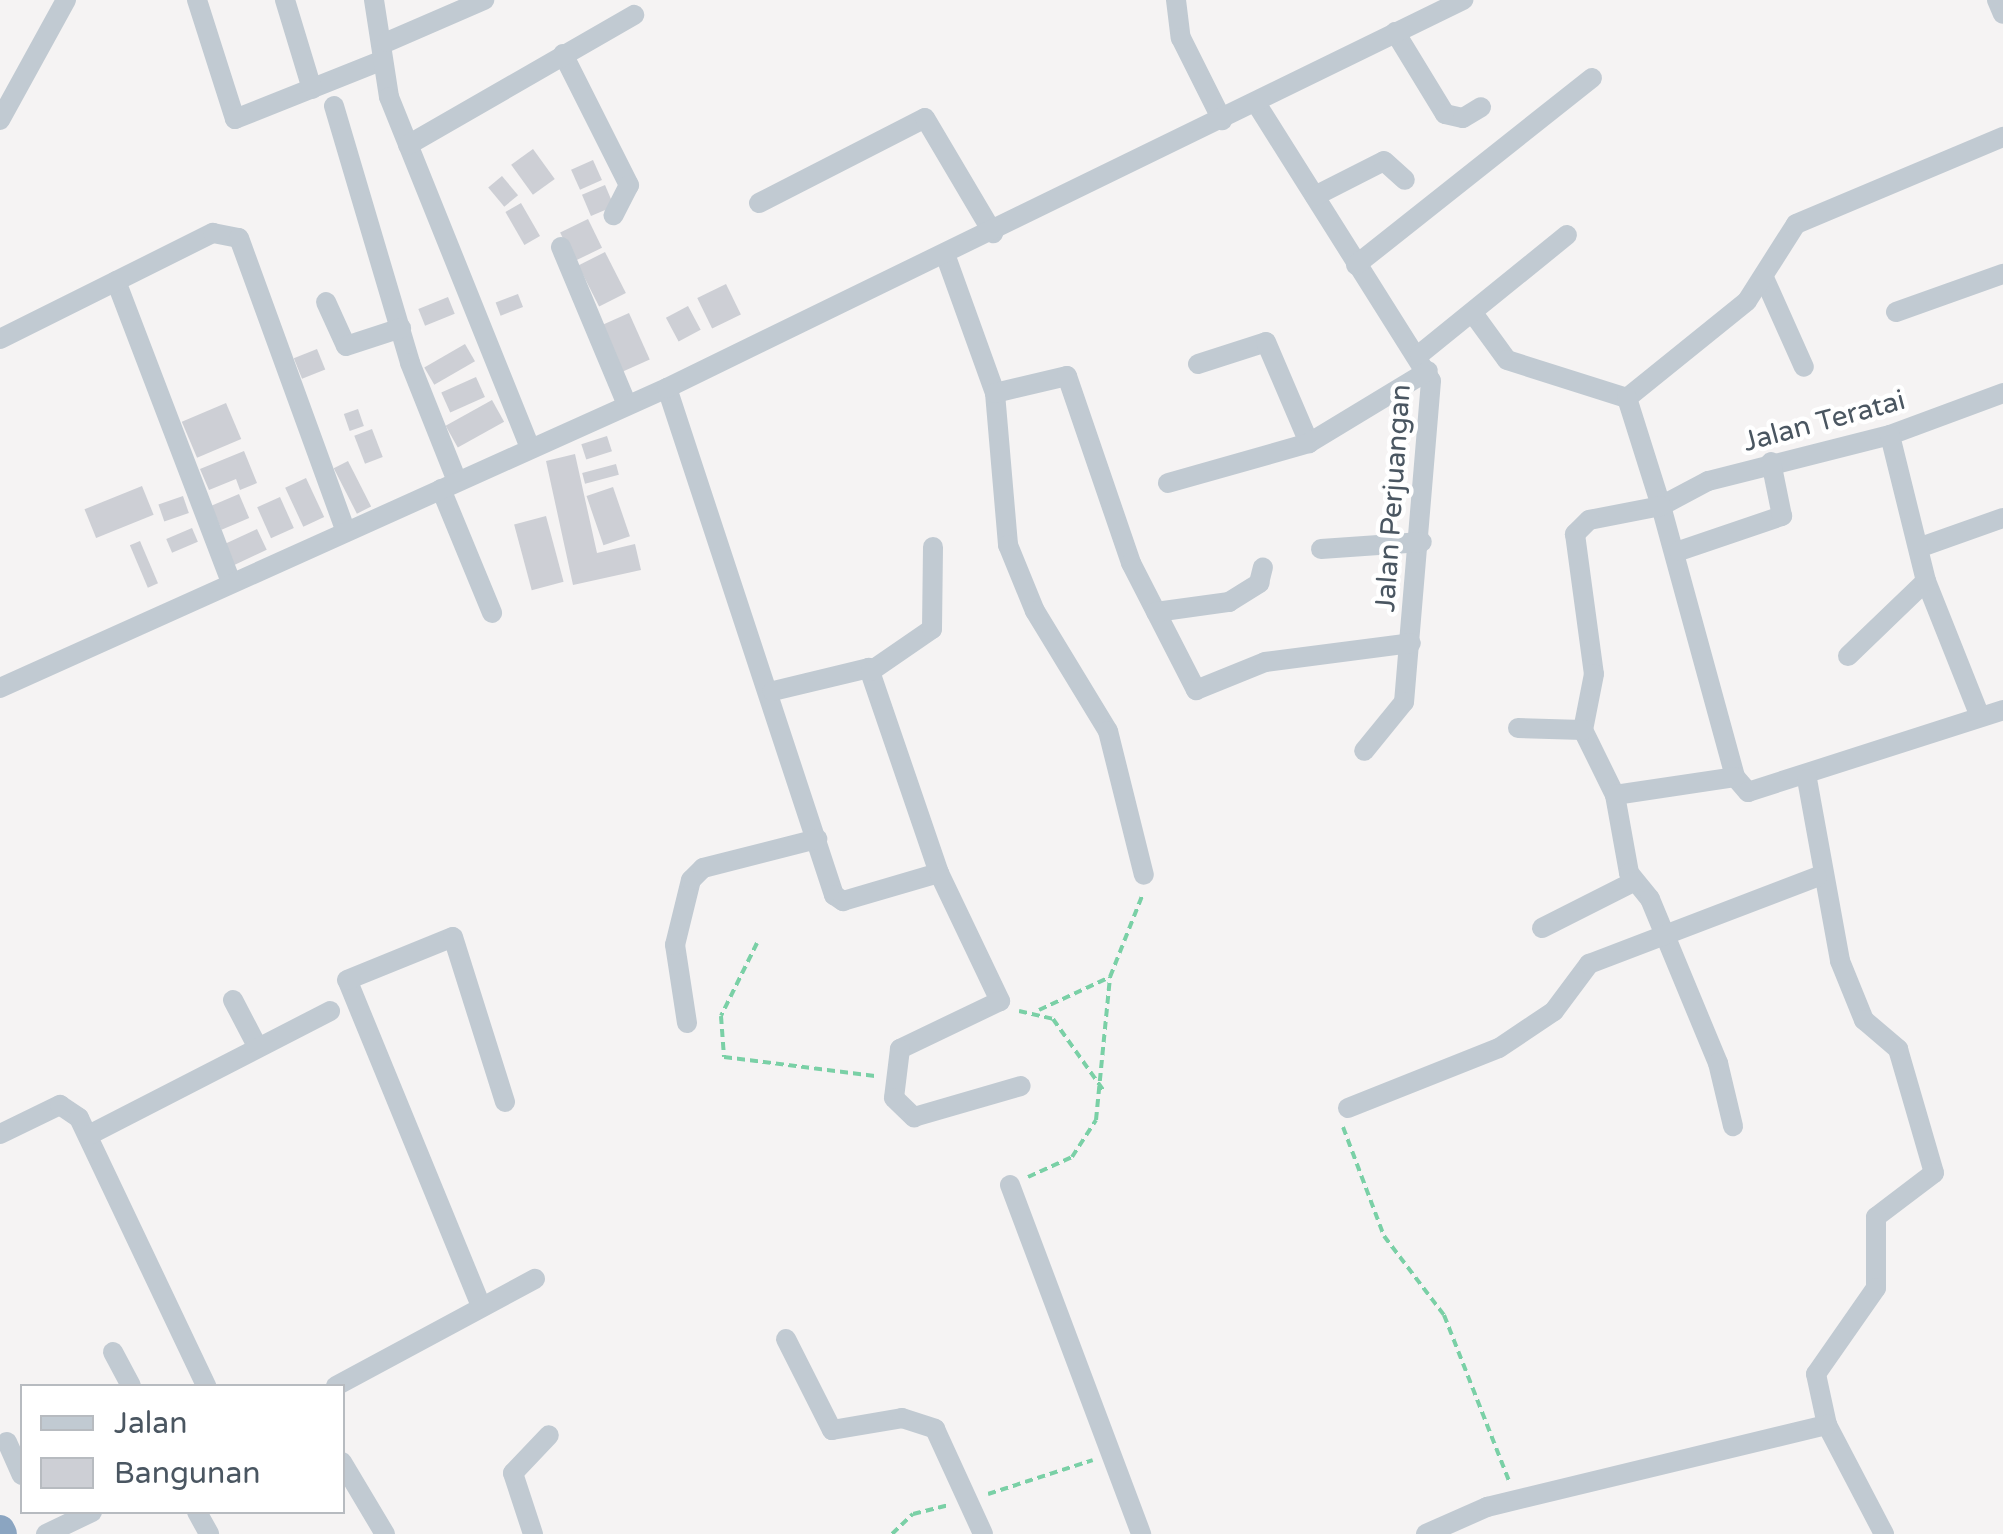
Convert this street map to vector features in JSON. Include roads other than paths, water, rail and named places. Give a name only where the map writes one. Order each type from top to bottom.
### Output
[{"type":"street","points":[[0,120],[66,0]]},
{"type":"street","points":[[196,0],[236,118],[378,62],[387,42],[474,2]]},
{"type":"street","points":[[285,0],[312,89]]},
{"type":"street","points":[[374,0],[387,42]]},
{"type":"street","points":[[1176,0],[1181,38],[1222,120]]},
{"type":"street","points":[[0,688],[230,580],[667,388],[992,233],[1463,0]]},
{"type":"street","points":[[1997,0],[2003,14]]},
{"type":"street","points":[[408,145],[634,14]]},
{"type":"street","points":[[1395,32],[1445,114],[1464,118],[1481,106]]},
{"type":"street","points":[[563,54],[630,185],[614,215]]},
{"type":"street","points":[[378,62],[530,448]]},
{"type":"street","points":[[1356,265],[1592,78]]},
{"type":"street","name":"Jalan Perjuangan","points":[[1256,103],[1356,265],[1424,363],[1422,542],[1412,643],[1400,715],[1364,750]]},
{"type":"street","points":[[334,106],[492,613]]},
{"type":"street","points":[[759,203],[918,118],[930,122],[992,233]]},
{"type":"street","points":[[1627,398],[1765,280],[1796,224],[2003,138]]},
{"type":"street","points":[[1314,196],[1384,161],[1405,180]]},
{"type":"street","points":[[0,339],[212,233],[239,238],[345,529]]},
{"type":"street","points":[[1168,483],[1309,443],[1424,363],[1568,235]]},
{"type":"street","points":[[562,247],[627,406]]},
{"type":"street","points":[[945,254],[996,393],[1008,544],[1034,611],[1108,731],[1144,875]]},
{"type":"street","points":[[1896,312],[2003,274]]},
{"type":"street","points":[[1765,280],[1804,367]]},
{"type":"street","points":[[116,281],[230,580]]},
{"type":"street","points":[[326,302],[346,346],[401,328]]},
{"type":"street","points":[[1475,316],[1508,360],[1627,398]]},
{"type":"street","points":[[1198,364],[1266,342],[1309,443]]},
{"type":"street","points":[[996,393],[1067,376],[1156,612],[1196,690],[1297,655],[1412,643]]},
{"type":"street","points":[[667,388],[774,691],[816,839],[839,900],[939,873]]},
{"type":"street","name":"Jalan Teratai","points":[[1583,730],[1594,674],[1575,534],[1589,520],[1661,506],[1771,462],[1890,434],[2003,393]]},
{"type":"street","points":[[1627,398],[1679,551],[1735,776],[1748,792],[1807,779],[2003,710]]},
{"type":"street","points":[[1890,434],[1926,580],[1980,717]]},
{"type":"street","points":[[1679,551],[1782,516],[1771,462]]},
{"type":"street","points":[[1921,548],[2003,518]]},
{"type":"street","points":[[1322,549],[1422,542]]},
{"type":"street","points":[[774,691],[870,671],[932,629],[934,547]]},
{"type":"street","points":[[1156,612],[1229,602],[1259,583],[1262,567]]},
{"type":"street","points":[[1848,656],[1926,580]]},
{"type":"street","points":[[870,671],[939,873],[1000,1001],[914,1038],[890,1078],[900,1108],[914,1117],[1021,1086]]},
{"type":"street","points":[[1518,728],[1583,730],[1615,796],[1634,882],[1650,899],[1718,1063],[1733,1126]]},
{"type":"street","points":[[1615,796],[1735,776]]},
{"type":"street","points":[[1807,779],[1817,877],[1861,1012],[1898,1048],[1934,1173],[1876,1217],[1876,1288],[1816,1374],[1827,1426],[1884,1534]]},
{"type":"street","points":[[688,1023],[675,945],[691,880],[703,868],[816,839]]},
{"type":"street","points":[[1348,1108],[1499,1048],[1554,1011],[1576,972],[1817,877]]},
{"type":"street","points":[[1542,928],[1634,882]]},
{"type":"street","points":[[481,1306],[347,980],[453,937],[505,1102]]},
{"type":"street","points":[[232,1000],[256,1044]]},
{"type":"street","points":[[90,1135],[256,1044],[330,1011]]},
{"type":"street","points":[[0,1134],[60,1105],[90,1135],[205,1384]]},
{"type":"street","points":[[1010,1185],[1137,1533]]},
{"type":"street","points":[[340,1384],[535,1278]]},
{"type":"street","points":[[786,1340],[824,1423],[848,1434],[902,1418],[926,1422],[984,1534]]},
{"type":"street","points":[[113,1352],[129,1384]]},
{"type":"street","points":[[1426,1534],[1515,1500],[1827,1426]]},
{"type":"street","points":[[533,1534],[513,1473],[548,1435]]},
{"type":"street","points":[[10,1440],[20,1469]]},
{"type":"street","points":[[345,1467],[386,1534]]},
{"type":"street","points":[[46,1534],[88,1514]]}]
